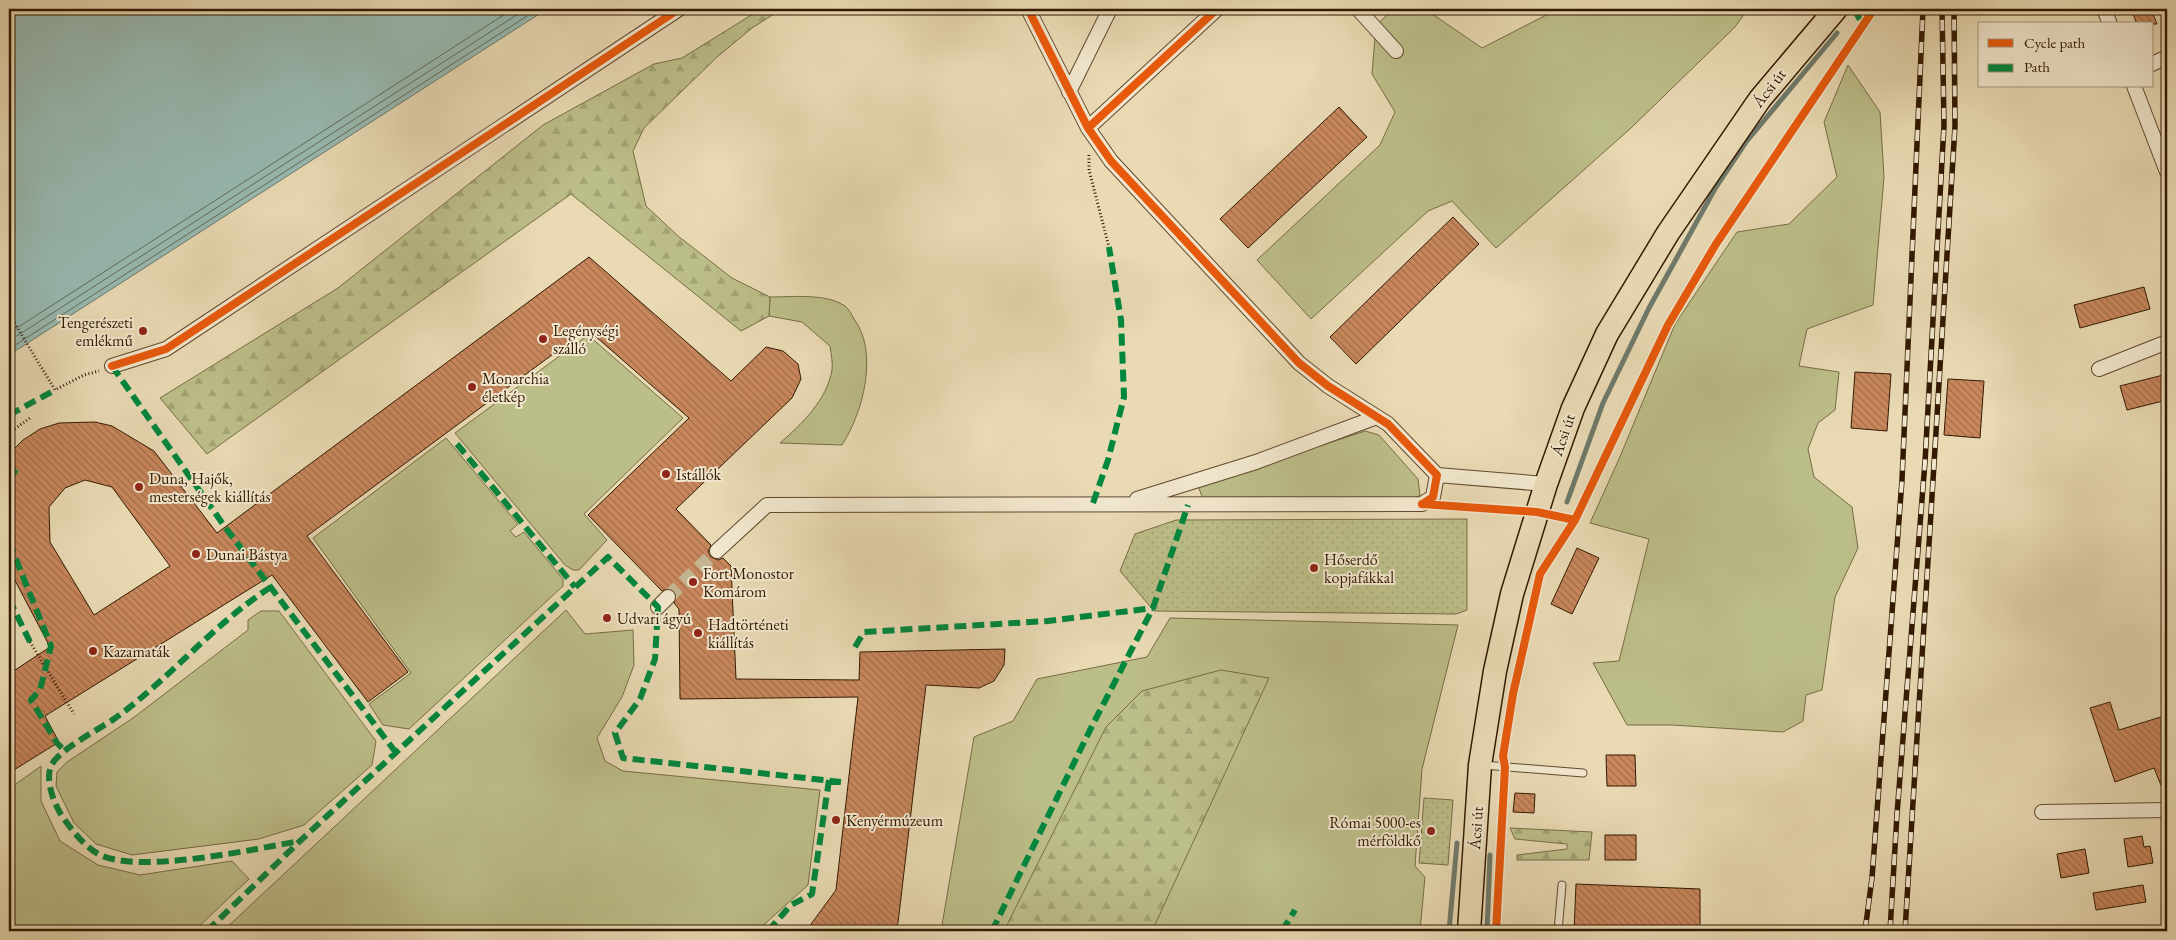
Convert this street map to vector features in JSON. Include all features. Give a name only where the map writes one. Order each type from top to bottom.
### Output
[{"type":"main road","name":"Ácsi út","points":[[1469,931],[1480,765],[1486,720],[1511,599],[1546,484],[1573,408],[1607,334],[1638,279],[1760,98],[1836,9]]},
{"type":"street","points":[[112,366],[166,349],[679,9]]},
{"type":"street","points":[[1028,9],[1088,128],[1111,161],[1299,363],[1328,386],[1388,424],[1437,475],[1546,484]]},
{"type":"street","points":[[1069,92],[1110,9]]},
{"type":"street","points":[[1088,128],[1217,9]]},
{"type":"street","points":[[1358,9],[1396,51]]},
{"type":"street","points":[[2104,9],[2109,22]]},
{"type":"street","points":[[2154,63],[2167,57]]},
{"type":"street","points":[[2135,88],[2167,172]]},
{"type":"street","points":[[2099,369],[2167,342]]},
{"type":"street","points":[[1127,503],[1256,462],[1377,417]]},
{"type":"street","points":[[716,551],[767,505],[1422,504],[1433,497],[1437,475]]},
{"type":"street","points":[[1197,480],[1194,494],[1205,505]]},
{"type":"street","points":[[2042,812],[2167,810]]},
{"type":"lane","points":[[1480,765],[1583,772]]},
{"type":"lane","points":[[1558,931],[1562,885]]},
{"type":"path","points":[[1088,128],[1089,170],[1109,247]]},
{"type":"path","points":[[9,314],[55,390],[84,375],[112,366]]},
{"type":"path","points":[[9,433],[30,418]]},
{"type":"path","points":[[30,642],[74,714]]},
{"type":"green space","points":[[761,9],[782,9],[752,28],[717,57],[644,128],[633,151],[646,206],[678,236],[732,278],[770,297],[769,316],[741,331],[571,194],[207,454],[160,398],[338,288],[543,125],[654,64],[682,58]]},
{"type":"green space","points":[[1394,9],[1425,9],[1482,48],[1558,9],[1748,9],[1735,27],[1631,128],[1496,248],[1452,201],[1428,211],[1311,319],[1257,260],[1380,145],[1395,112],[1372,74],[1376,25]]},
{"type":"green space","points":[[1848,65],[1880,112],[1884,177],[1873,305],[1807,329],[1799,366],[1839,372],[1835,410],[1818,423],[1808,449],[1814,477],[1852,507],[1858,548],[1835,597],[1822,690],[1806,695],[1803,721],[1783,732],[1672,725],[1627,725],[1593,663],[1619,661],[1649,539],[1590,523],[1619,459],[1675,324],[1737,232],[1789,224],[1837,177],[1824,122]]},
{"type":"green space","points":[[770,297],[819,297],[837,302],[848,309],[862,333],[866,348],[867,365],[862,400],[850,432],[842,445],[780,443],[804,420],[819,402],[829,381],[832,361],[830,346],[802,322],[769,316]]},
{"type":"green space","points":[[588,335],[683,418],[584,514],[607,540],[579,570],[573,570],[565,565],[455,433]]},
{"type":"green space","points":[[1365,431],[1379,435],[1418,479],[1420,495],[1414,499],[1203,499],[1198,486]]},
{"type":"green space","points":[[446,438],[518,524],[510,531],[516,537],[524,532],[563,579],[563,586],[409,729],[383,725],[369,704],[411,673],[313,538]]},
{"type":"green space","points":[[1467,519],[1467,610],[1456,614],[1154,611],[1120,571],[1135,534],[1176,520]]},
{"type":"green space","points":[[566,610],[585,634],[633,630],[634,665],[622,697],[597,738],[605,761],[623,771],[820,790],[808,885],[757,931],[223,931]]},
{"type":"green space","points":[[261,611],[279,611],[376,741],[372,765],[304,825],[259,839],[132,855],[96,844],[74,823],[56,786],[57,772],[67,762],[133,718],[248,630],[248,620]]},
{"type":"green space","points":[[1170,618],[1458,625],[1422,769],[1415,866],[1425,877],[1420,931],[941,931],[974,737],[1013,721],[1037,679],[1147,657]]},
{"type":"green space","points":[[1221,670],[1269,678],[1152,931],[1004,931],[1106,727],[1142,691]]},
{"type":"green space","points":[[41,766],[41,801],[60,841],[98,865],[140,875],[232,861],[249,879],[194,931],[9,931],[9,789]]},
{"type":"green space","points":[[1424,798],[1453,800],[1448,865],[1419,863]]},
{"type":"green space","points":[[1510,828],[1592,832],[1589,860],[1517,860],[1517,855],[1567,849],[1567,844],[1515,839]]},
{"type":"water","points":[[9,9],[547,9],[9,355]]},
{"type":"building","points":[[2131,9],[2151,9],[2157,24],[2154,24],[2154,22],[2136,22]]},
{"type":"building","points":[[1339,107],[1367,137],[1248,248],[1220,219]]},
{"type":"building","points":[[1453,217],[1479,244],[1356,364],[1330,337]]},
{"type":"building","name":"Fort Monostor Komárom","points":[[589,257],[731,381],[766,347],[783,351],[798,364],[801,379],[792,398],[676,509],[711,545],[708,552],[711,557],[718,560],[723,558],[731,566],[736,679],[859,680],[860,652],[1005,649],[1004,665],[994,681],[979,688],[926,685],[898,923],[892,931],[806,931],[836,890],[858,697],[680,699],[679,609],[674,603],[676,594],[670,588],[662,591],[588,515],[689,418],[587,329],[307,536],[408,672],[368,702],[272,575],[45,716],[59,742],[9,773],[9,674],[50,647],[9,569],[9,454],[23,440],[40,429],[59,423],[95,422],[112,426],[154,451],[217,533]],"holes":[[[85,480],[112,487],[170,566],[94,615],[50,542],[49,507],[65,488]]]},
{"type":"building","points":[[2144,287],[2150,309],[2080,328],[2074,305]]},
{"type":"building","points":[[1855,372],[1891,374],[1887,431],[1851,428]]},
{"type":"building","points":[[2167,374],[2167,400],[2127,410],[2120,386]]},
{"type":"building","points":[[1948,379],[1984,381],[1980,438],[1944,435]]},
{"type":"building","points":[[1577,548],[1599,558],[1572,614],[1551,604]]},
{"type":"building","points":[[2110,702],[2119,730],[2167,715],[2167,800],[2154,768],[2115,782],[2090,708]]},
{"type":"building","points":[[1606,755],[1635,755],[1636,786],[1607,786]]},
{"type":"building","points":[[1515,793],[1535,794],[1534,813],[1513,812]]},
{"type":"building","points":[[1605,835],[1636,835],[1636,860],[1605,860]]},
{"type":"building","points":[[2142,836],[2144,847],[2150,846],[2153,863],[2128,867],[2124,839]]},
{"type":"building","points":[[2085,849],[2089,873],[2061,878],[2057,854]]},
{"type":"building","points":[[1576,884],[1700,889],[1700,931],[1574,931]]},
{"type":"building","points":[[2143,885],[2146,902],[2096,910],[2093,893]]},
{"type":"waterway","points":[[1567,502],[1603,403],[1649,308],[1716,187],[1746,142],[1837,33]]},
{"type":"waterway","points":[[1449,931],[1457,843]]},
{"type":"waterway","points":[[1487,931],[1490,855]]},
{"type":"tunnel","points":[[668,597],[717,551]]},
{"type":"railway","points":[[1865,931],[1872,878],[1902,480],[1923,9]]},
{"type":"railway","points":[[1890,931],[1897,814],[1925,462],[1944,125],[1942,9]]},
{"type":"railway","points":[[1905,931],[1955,126],[1954,9]]},
{"type":"marked path","points":[[1854,9],[1863,25]]},
{"type":"marked path","points":[[1093,503],[1108,460],[1124,397],[1121,320],[1109,247]]},
{"type":"marked path","points":[[112,366],[225,527],[397,754]]},
{"type":"marked path","points":[[9,415],[55,390]]},
{"type":"marked path","points":[[457,444],[575,587]]},
{"type":"marked path","points":[[9,479],[18,467]]},
{"type":"marked path","points":[[992,931],[1092,726],[1153,608],[1188,505]]},
{"type":"marked path","points":[[9,542],[51,646],[40,690],[31,700],[57,743],[64,750]]},
{"type":"marked path","points":[[207,931],[300,841],[608,557],[658,607],[655,659],[640,699],[615,733],[623,758],[841,782]]},
{"type":"marked path","points":[[271,587],[230,618],[154,687],[114,719],[62,753],[51,766],[49,778],[53,799],[59,811],[78,837],[98,854],[116,860],[140,862],[197,858],[300,841]]},
{"type":"marked path","points":[[9,599],[30,642]]},
{"type":"marked path","points":[[855,647],[864,632],[1048,621],[1153,608]]},
{"type":"marked path","points":[[768,931],[791,905],[812,894],[829,780]]},
{"type":"marked path","points":[[1282,931],[1295,910]]},
{"type":"cycle path","points":[[112,366],[166,349],[679,9]]},
{"type":"cycle path","points":[[1028,9],[1088,128],[1111,161],[1299,363],[1328,386],[1388,424],[1437,475],[1433,497],[1422,504]]},
{"type":"cycle path","points":[[1088,128],[1217,9]]},
{"type":"cycle path","points":[[1496,931],[1505,767],[1503,756],[1513,694],[1540,574],[1575,520],[1668,325],[1716,244],[1874,9]]},
{"type":"cycle path","points":[[1422,504],[1537,512],[1575,520]]},
{"type":"place","name":"Tengerészeti emlékmű","points":[[143,331]]},
{"type":"place","name":"Legénységi szálló","points":[[543,339]]},
{"type":"place","name":"Monarchia életkép","points":[[472,387]]},
{"type":"place","name":"Istállók","points":[[666,474]]},
{"type":"place","name":"Duna, Hajők, mesterségek kiállítás","points":[[139,487]]},
{"type":"place","name":"Dunai Bástya","points":[[196,554]]},
{"type":"place","name":"Hőserdő kopjafákkal","points":[[1314,568]]},
{"type":"place","name":"Fort Monostor Komárom","points":[[693,582]]},
{"type":"place","name":"Udvari ágyú","points":[[607,618]]},
{"type":"place","name":"Hadtörténeti kiállítás","points":[[698,633]]},
{"type":"place","name":"Kazamaták","points":[[93,651]]},
{"type":"place","name":"Kenyérmúzeum","points":[[836,820]]},
{"type":"place","name":"Római 5000-es mérföldkő","points":[[1431,831]]}]
